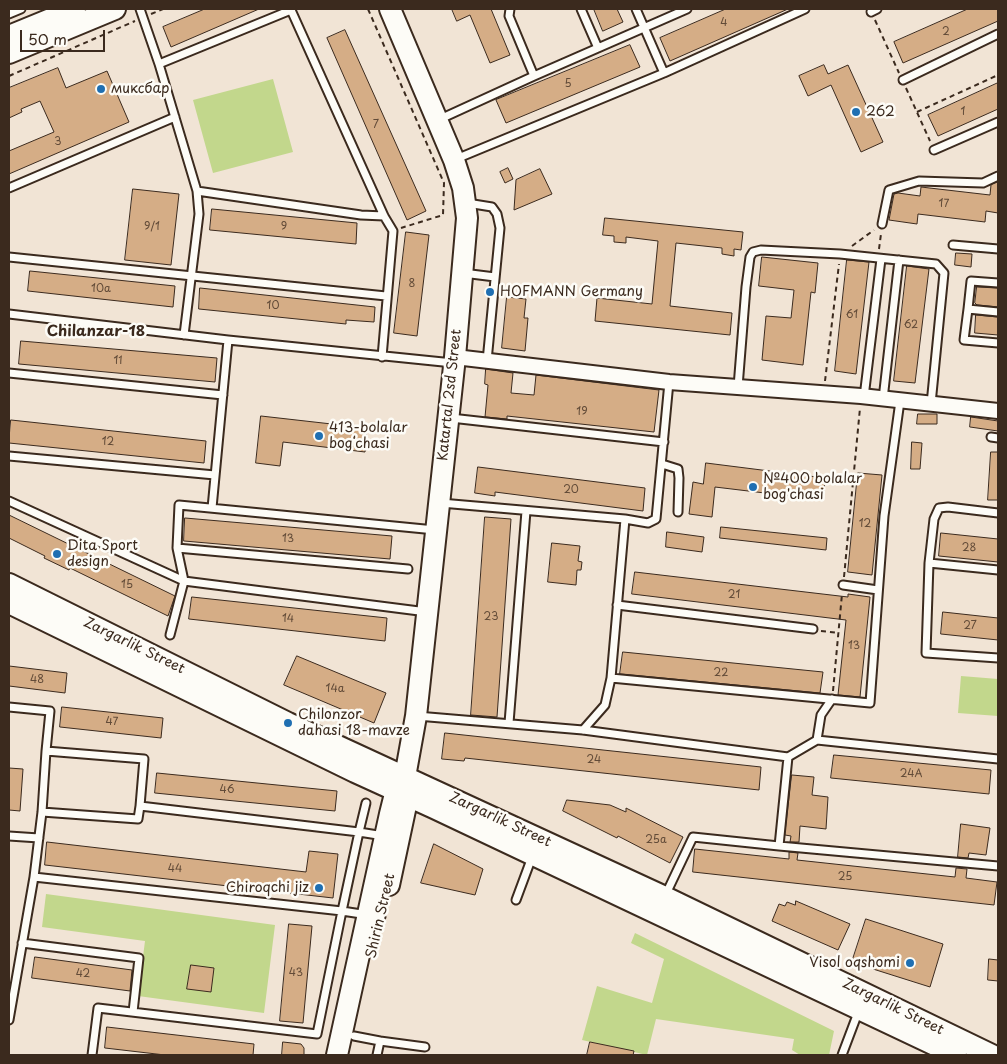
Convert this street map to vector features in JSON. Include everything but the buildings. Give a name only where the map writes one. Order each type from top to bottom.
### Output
[{"type":"main road","points":[[9,36],[78,13],[115,9]]},
{"type":"main road","name":"Katartal 2sd Street","points":[[390,9],[454,160],[463,188],[467,218],[428,612],[416,716],[403,788]]},
{"type":"main road","points":[[9,53],[78,13]]},
{"type":"main road","name":"Zargarlik Street","points":[[9,584],[288,723],[403,788],[665,897],[863,1001],[956,1055]]},
{"type":"main road","name":"Zargarlik Street","points":[[9,603],[403,788],[533,855],[863,1001],[992,1055]]},
{"type":"main road","name":"Shirin Street","points":[[337,1055],[375,916],[385,836],[403,788]]},
{"type":"main road","name":"Shirin Street","points":[[352,1046],[375,916],[403,788]]},
{"type":"street","points":[[454,360],[487,361],[669,382],[862,397],[998,411]]},
{"type":"lane","points":[[9,14],[21,9]]},
{"type":"lane","points":[[140,9],[159,64],[197,191],[199,214],[184,335]]},
{"type":"lane","points":[[510,9],[509,16],[534,76]]},
{"type":"lane","points":[[581,9],[598,48]]},
{"type":"lane","points":[[636,9],[664,73]]},
{"type":"lane","points":[[438,120],[687,9]]},
{"type":"lane","points":[[454,160],[664,73],[805,9]]},
{"type":"lane","points":[[159,64],[291,10],[384,216],[393,231],[382,356]]},
{"type":"lane","points":[[903,80],[998,34]]},
{"type":"lane","points":[[9,188],[175,117]]},
{"type":"lane","points":[[934,150],[998,122]]},
{"type":"lane","points":[[882,224],[889,190],[918,181],[983,183],[998,176]]},
{"type":"lane","points":[[197,191],[361,215],[384,216]]},
{"type":"lane","points":[[466,203],[492,207],[497,214],[500,228],[487,361]]},
{"type":"lane","points":[[953,244],[998,249]]},
{"type":"lane","points":[[738,387],[746,287],[750,257],[753,252],[761,250],[840,254],[936,264],[944,273],[931,404]]},
{"type":"lane","points":[[9,257],[386,296]]},
{"type":"lane","points":[[862,397],[879,259]]},
{"type":"lane","points":[[883,399],[899,260]]},
{"type":"lane","points":[[462,273],[495,277]]},
{"type":"lane","points":[[998,283],[971,281],[964,340],[998,343]]},
{"type":"lane","points":[[968,309],[998,312]]},
{"type":"lane","points":[[9,314],[382,356],[454,360]]},
{"type":"lane","points":[[212,508],[228,340]]},
{"type":"lane","points":[[9,373],[223,395]]},
{"type":"lane","points":[[439,503],[625,519],[648,523],[656,519],[669,382]]},
{"type":"lane","points":[[611,678],[870,703],[884,516],[900,401]]},
{"type":"lane","points":[[448,418],[664,442]]},
{"type":"lane","points":[[9,456],[215,475]]},
{"type":"lane","points":[[662,464],[678,469],[680,478],[678,512]]},
{"type":"lane","points":[[9,501],[184,581],[428,612]]},
{"type":"lane","points":[[170,635],[184,581],[177,548],[179,506],[436,530]]},
{"type":"lane","points":[[998,513],[948,507],[939,508],[934,519],[930,563],[926,653],[998,658]]},
{"type":"lane","points":[[509,723],[526,511]]},
{"type":"lane","points":[[583,730],[605,705],[611,678],[625,519]]},
{"type":"lane","points":[[177,548],[408,570]]},
{"type":"lane","points":[[930,563],[998,570]]},
{"type":"lane","points":[[843,585],[878,590]]},
{"type":"lane","points":[[617,605],[813,629]]},
{"type":"lane","points":[[817,740],[821,715],[832,699]]},
{"type":"lane","points":[[9,707],[50,711],[42,812],[34,877],[9,1020]]},
{"type":"lane","points":[[416,716],[583,730],[788,757],[817,740],[998,759]]},
{"type":"lane","points":[[42,812],[138,819],[144,759],[46,750]]},
{"type":"lane","points":[[779,846],[788,757]]},
{"type":"lane","points":[[93,1055],[98,1008],[317,1034],[366,802]]},
{"type":"lane","points":[[140,806],[385,836]]},
{"type":"lane","points":[[9,836],[39,838]]},
{"type":"lane","points":[[665,897],[693,837],[998,866]]},
{"type":"lane","points":[[516,900],[533,855]]},
{"type":"lane","points":[[34,877],[375,916]]},
{"type":"lane","points":[[22,943],[140,958],[133,1012]]},
{"type":"lane","points":[[842,1055],[863,1001]]},
{"type":"lane","points":[[352,1046],[380,1040],[425,1047]]},
{"type":"lane","points":[[377,1055],[380,1040]]},
{"type":"path","points":[[9,76],[163,9]]},
{"type":"path","points":[[368,9],[444,183],[442,215],[393,231]]},
{"type":"path","points":[[874,10],[934,150]]},
{"type":"path","points":[[917,112],[998,76]]},
{"type":"path","points":[[824,394],[840,254],[882,224]]},
{"type":"path","points":[[879,259],[882,224]]},
{"type":"path","points":[[832,699],[862,397]]},
{"type":"path","points":[[813,629],[839,633]]},
{"type":"green space","points":[[273,79],[293,152],[213,173],[193,100]]},
{"type":"green space","points":[[961,676],[998,679],[998,716],[958,713]]},
{"type":"green space","points":[[46,894],[275,925],[264,1013],[138,996],[145,941],[42,927]]},
{"type":"green space","points":[[635,933],[834,1031],[829,1055],[800,1055],[792,1050],[794,1039],[656,1019],[647,1055],[582,1040],[597,986],[652,1003],[664,959],[631,943]]},
{"type":"place","name":"миксбар","points":[[101,89]]},
{"type":"place","name":"262","points":[[856,112]]},
{"type":"place","name":"HOFMANN Germany","points":[[490,292]]},
{"type":"place","name":"413-bolalar bogʻchasi","points":[[319,436]]},
{"type":"place","name":"№400 bolalar bog'chasi","points":[[753,487]]},
{"type":"place","name":"Dita Sport design","points":[[57,554]]},
{"type":"place","name":"Chilonzor dahasi 18-mavze","points":[[288,723]]},
{"type":"place","name":"Chiroqchi jiz","points":[[319,888]]},
{"type":"place","name":"Visol oqshomi","points":[[910,963]]},
{"type":"district","name":"Chilanzar-18","points":[[96,332]]}]
